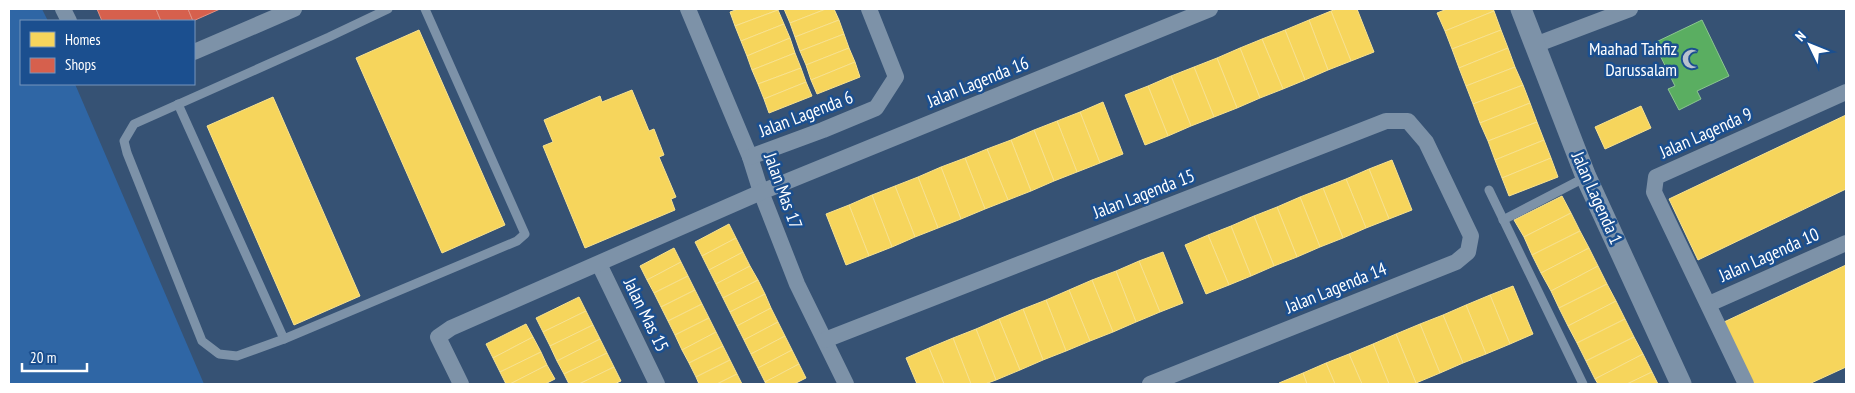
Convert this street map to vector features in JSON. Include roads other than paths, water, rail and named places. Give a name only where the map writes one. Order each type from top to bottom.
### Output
[{"type":"street","points":[[195,52],[294,9]]},
{"type":"street","name":"Jalan Mas 17","points":[[688,9],[750,158],[761,192],[797,284],[846,384]]},
{"type":"street","name":"Jalan Lagenda 6","points":[[750,158],[876,108],[896,77],[869,9]]},
{"type":"street","name":"Jalan Lagenda 16","points":[[461,384],[438,337],[451,328],[761,192],[1210,9]]},
{"type":"street","name":"Jalan Lagenda 1","points":[[1521,9],[1586,177],[1681,384]]},
{"type":"street","points":[[1535,45],[1630,9]]},
{"type":"street","name":"Jalan Lagenda 9","points":[[1709,304],[1654,192],[1656,177],[1846,92]]},
{"type":"street","name":"Jalan Lagenda 15","points":[[825,340],[1386,121],[1408,121],[1426,142],[1447,186]]},
{"type":"street","name":"Jalan Lagenda 14","points":[[1150,384],[1456,262],[1468,252],[1471,236],[1447,186]]},
{"type":"street","name":"Jalan Lagenda 10","points":[[1709,304],[1846,243]]},
{"type":"street","name":"Jalan Mas 15","points":[[599,264],[658,384]]},
{"type":"street","points":[[1709,304],[1746,384]]},
{"type":"lane","points":[[388,9],[134,124],[124,141],[127,153],[202,341],[219,354],[237,356],[284,339],[517,241],[525,234],[425,9]]},
{"type":"lane","points":[[178,104],[284,339]]},
{"type":"lane","points":[[1503,220],[1586,177]]},
{"type":"lane","points":[[1489,190],[1583,384]]},
{"type":"place","name":"Maahad Tahfiz Darussalam","points":[[1692,59]]}]
